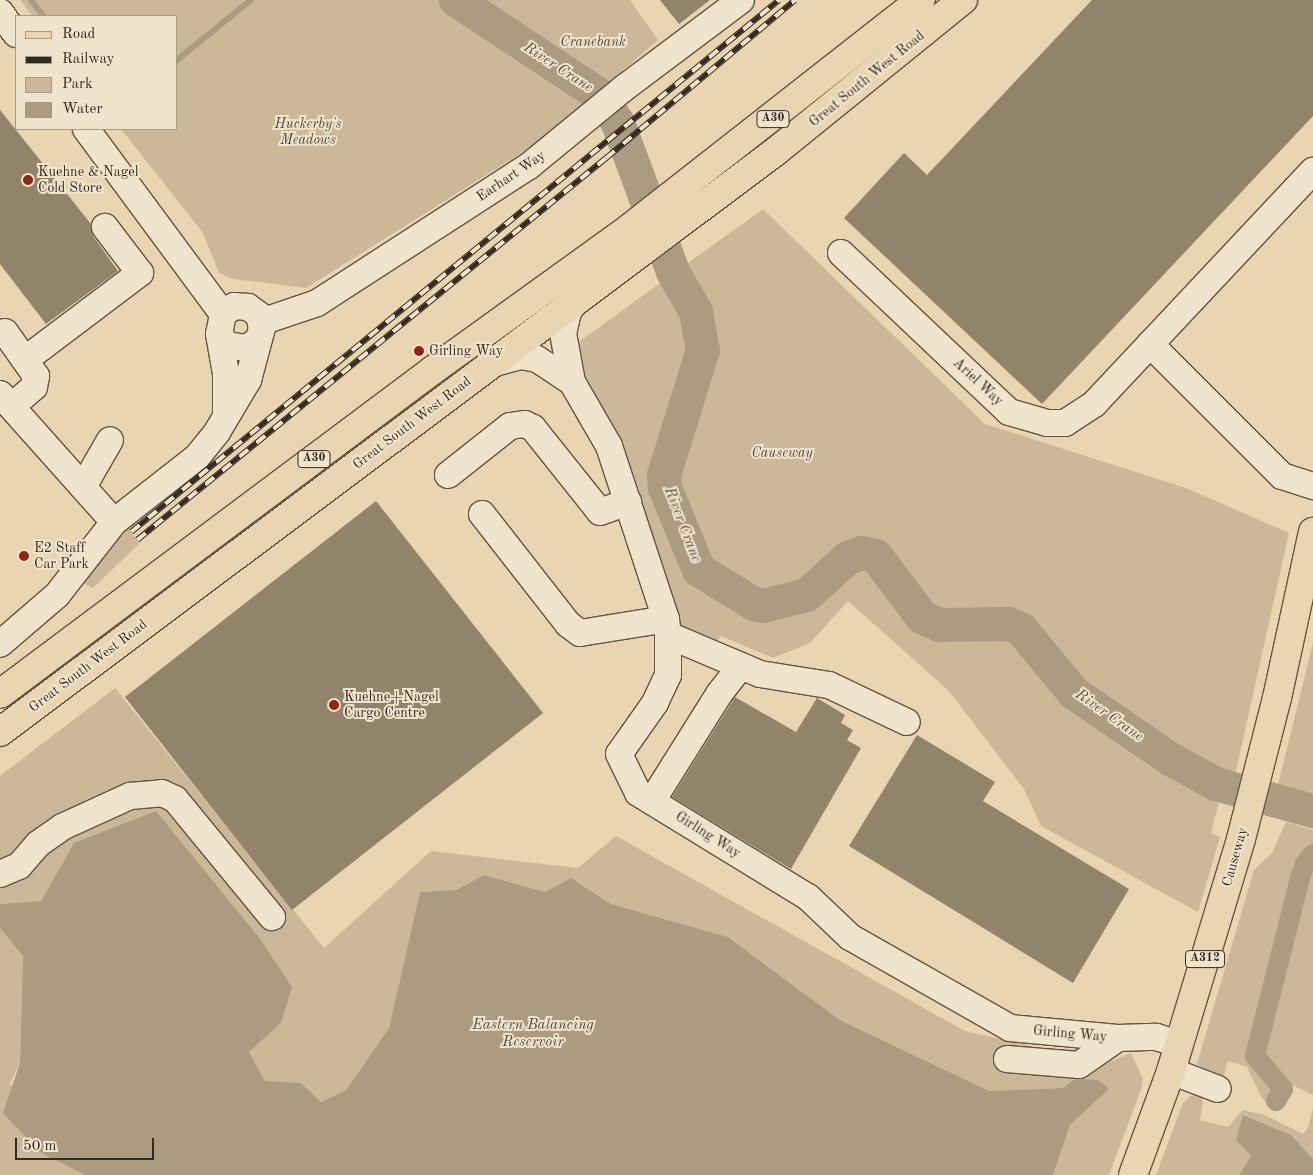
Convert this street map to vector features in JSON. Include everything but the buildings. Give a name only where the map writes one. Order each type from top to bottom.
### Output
[{"type":"main road","name":"Great South West Road","points":[[0,694],[433,370],[635,240],[681,204],[921,0]]},
{"type":"main road","name":"Great South West Road","points":[[681,204],[848,95],[963,0]]},
{"type":"main road","name":"Great South West Road","points":[[0,732],[576,301],[635,240]]},
{"type":"main road","name":"Causeway","points":[[1133,1175],[1171,1071],[1239,847],[1264,752],[1313,532]]},
{"type":"street","name":"Earhart Way","points":[[260,331],[317,303],[529,166],[585,122],[624,88],[741,0]]},
{"type":"street","points":[[0,12],[15,33]]},
{"type":"street","points":[[87,130],[221,324],[233,348],[247,348],[260,331]]},
{"type":"street","name":"Ariel Way","points":[[841,253],[1009,412],[1047,423],[1065,423],[1094,404],[1313,171]]},
{"type":"street","points":[[26,359],[140,273],[105,227]]},
{"type":"street","name":"Girling Way","points":[[576,301],[568,312],[563,333],[572,382],[609,446],[667,627],[668,675],[655,703],[619,754],[638,793],[808,898],[850,936],[1010,1028],[1118,1038],[1156,1037],[1179,1044]]},
{"type":"street","points":[[0,644],[57,595],[114,522],[197,457],[226,417],[248,380],[260,331],[248,307],[234,306],[221,324],[226,373],[226,417]]},
{"type":"street","points":[[5,332],[26,359],[36,376],[34,387],[6,400]]},
{"type":"street","points":[[1150,344],[1282,476],[1313,486]]},
{"type":"street","name":"Girling Way","points":[[490,364],[521,356],[544,363],[572,382]]},
{"type":"street","points":[[0,377],[6,400],[114,522]]},
{"type":"street","points":[[448,475],[510,426],[524,424],[533,428],[600,512],[628,502]]},
{"type":"street","points":[[83,486],[110,440]]},
{"type":"street","points":[[482,514],[568,624],[580,633],[667,627],[740,667],[760,674],[829,685],[907,722]]},
{"type":"street","points":[[652,801],[718,694],[740,667]]},
{"type":"street","points":[[0,874],[19,866],[38,844],[62,827],[130,796],[162,793],[175,799],[272,917]]},
{"type":"street","points":[[1008,1059],[1079,1065],[1118,1038]]},
{"type":"street","points":[[1171,1071],[1218,1089]]},
{"type":"green space","name":"Huckerby's Meadows","points":[[20,0],[630,0],[658,40],[542,140],[306,288],[233,279],[219,273],[203,233],[122,130],[178,130],[178,15],[32,15]]},
{"type":"green space","name":"Causeway","points":[[763,209],[985,424],[1186,488],[1289,533],[1234,780],[1225,778],[1211,833],[1220,837],[1198,912],[1041,826],[1024,789],[949,691],[848,601],[810,643],[773,658],[721,636],[711,650],[668,635],[567,361],[580,341]]},
{"type":"green space","points":[[127,527],[139,544],[93,588],[83,583]]},
{"type":"green space","points":[[1313,643],[1313,796],[1278,785]]},
{"type":"green space","points":[[115,688],[324,948],[431,851],[578,868],[616,836],[965,1031],[1040,1048],[1086,1050],[1098,1067],[1131,1053],[1143,1079],[1142,1087],[1109,1175],[1053,1175],[1070,1125],[1109,1089],[1075,1079],[1063,1088],[989,1091],[840,1020],[728,937],[611,904],[571,878],[545,892],[484,875],[456,890],[420,892],[389,1028],[346,1090],[321,1102],[301,1083],[265,1081],[249,1052],[281,1023],[74,843],[41,901],[0,904],[0,776]]},
{"type":"green space","points":[[1286,822],[1313,830],[1313,846],[1300,861],[1251,1057],[1279,1090],[1269,1105],[1261,1097],[1247,1067],[1228,1061],[1222,1081],[1197,1064],[1254,870],[1272,853]]},
{"type":"green space","points":[[1313,872],[1313,1095],[1280,1079],[1260,1055],[1305,884]]},
{"type":"green space","points":[[0,928],[23,956],[20,1063],[10,1083],[41,1153],[85,1175],[0,1175]]},
{"type":"green space","points":[[1204,1094],[1200,1120],[1228,1127],[1243,1110],[1265,1115],[1303,1134],[1308,1128],[1313,1108],[1313,1159],[1291,1135],[1244,1115],[1237,1140],[1251,1156],[1239,1175],[1156,1175],[1183,1103],[1190,1096]]},
{"type":"water","name":"Eastern Balancing Reservoir","points":[[156,811],[260,939],[292,987],[281,1023],[249,1052],[265,1081],[301,1083],[321,1102],[346,1090],[389,1028],[420,892],[456,890],[484,875],[545,892],[571,878],[611,904],[728,937],[840,1020],[989,1091],[1063,1088],[1075,1079],[1098,1080],[1109,1089],[1070,1125],[1053,1175],[85,1175],[41,1153],[3,1113],[20,1063],[23,956],[0,928],[0,904],[41,901],[74,843]]},
{"type":"water","points":[[1243,1115],[1291,1135],[1313,1159],[1313,1175],[1239,1175],[1251,1156],[1236,1140]]},
{"type":"waterway","points":[[31,0],[43,15]]},
{"type":"waterway","points":[[178,59],[251,0]]},
{"type":"waterway","name":"River Crane","points":[[456,0],[598,94],[618,123],[673,272],[696,312],[703,350],[664,475],[665,488],[699,570],[754,604],[763,606],[807,595],[848,558],[862,553],[876,556],[922,617],[940,625],[1008,624],[1021,629],[1074,693],[1172,760],[1216,784],[1313,811]]},
{"type":"waterway","points":[[1276,1101],[1283,1089],[1255,1056],[1300,878],[1305,864],[1313,854]]},
{"type":"railway","points":[[131,532],[779,0]]},
{"type":"railway","points":[[137,540],[606,158],[795,0]]},
{"type":"place","name":"Kuehne & Nagel Cold Store","points":[[28,180]]},
{"type":"place","name":"Girling Way","points":[[419,351]]},
{"type":"place","name":"E2 Staff Car Park","points":[[24,556]]},
{"type":"place","name":"Kuehne+Nagel Cargo Centre","points":[[334,705]]},
{"type":"park label","name":"Cranebank","points":[[593,42]]}]
